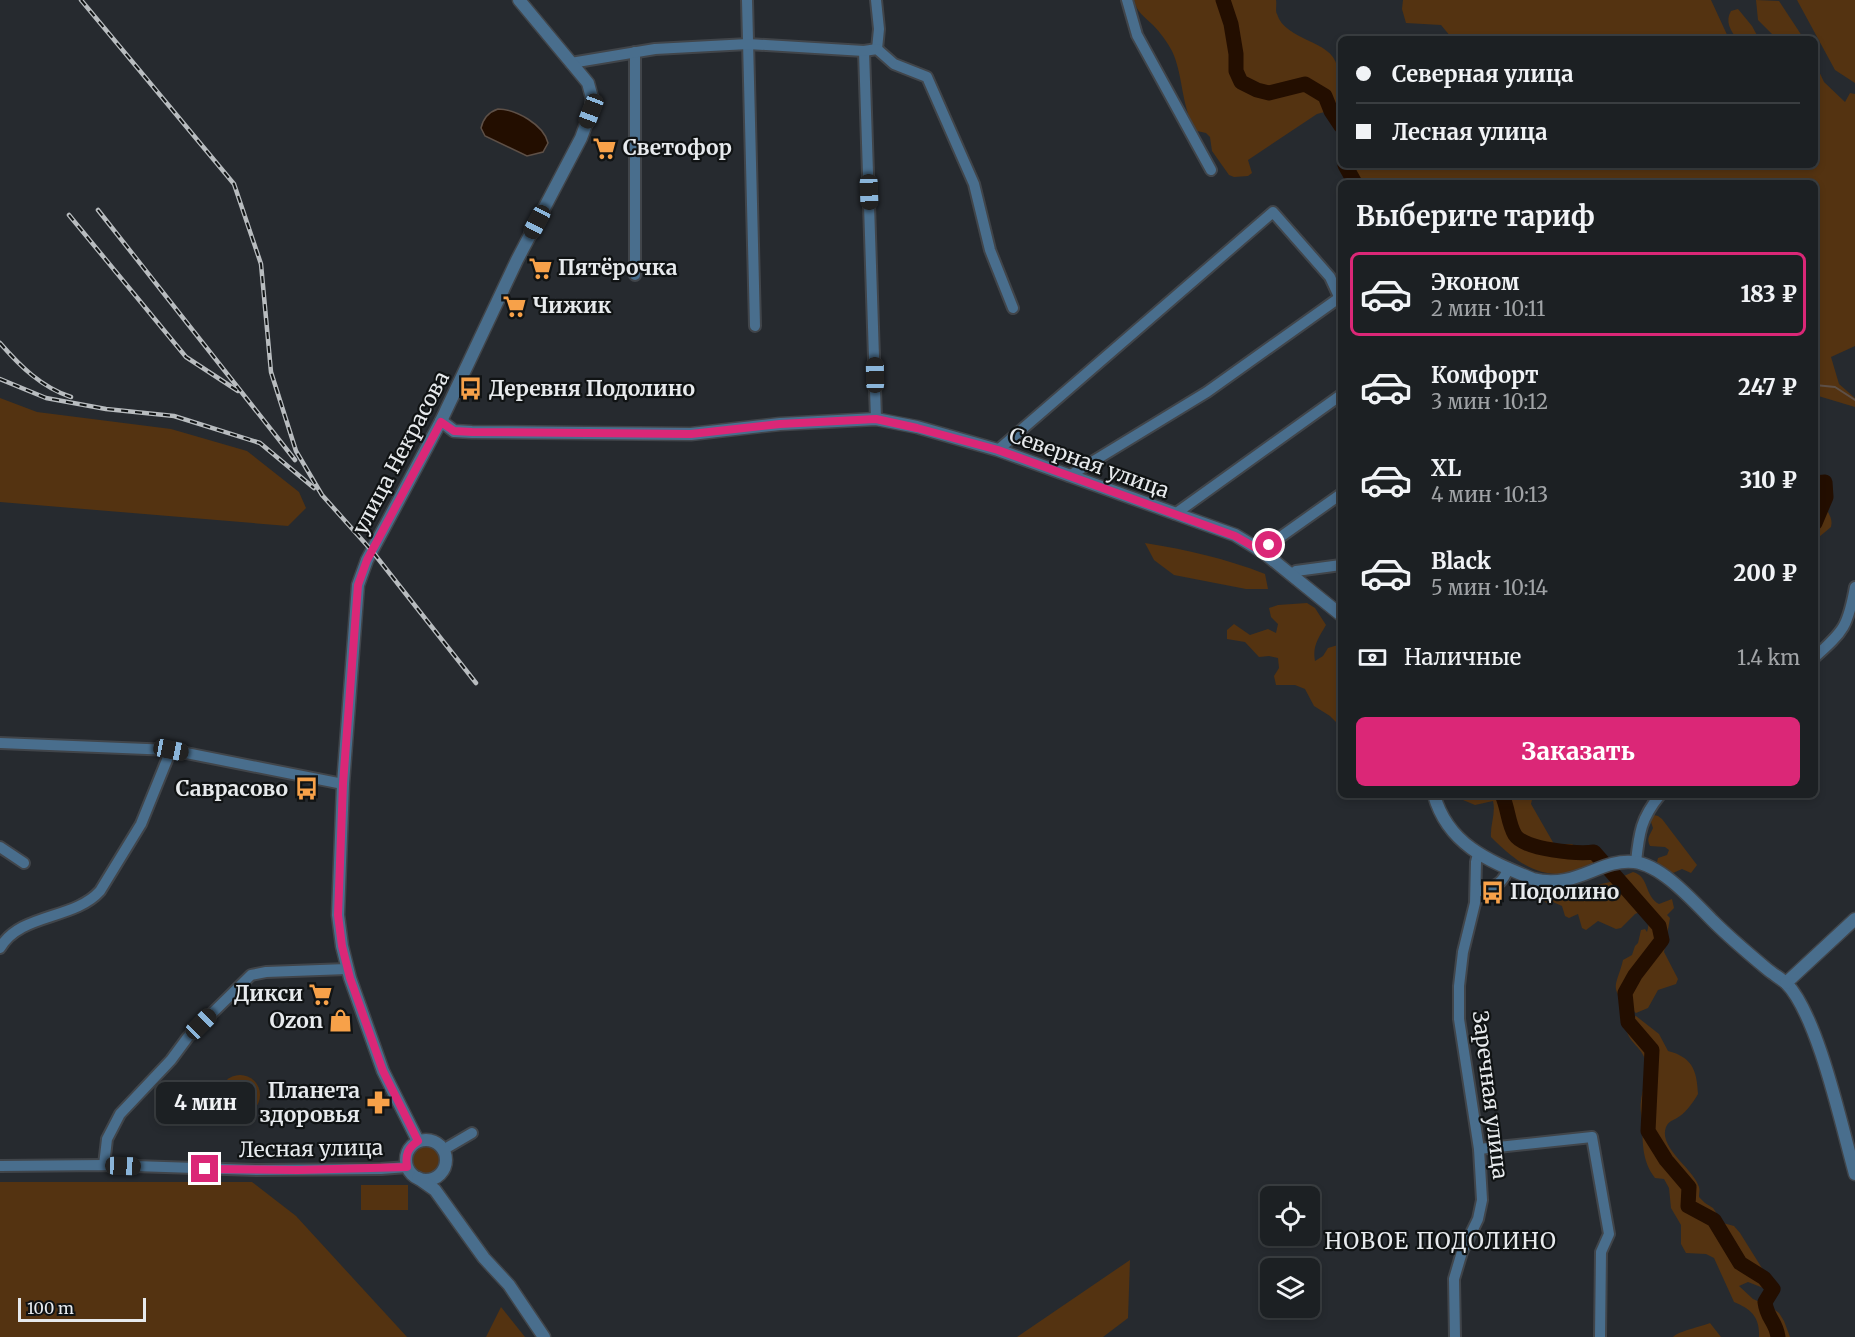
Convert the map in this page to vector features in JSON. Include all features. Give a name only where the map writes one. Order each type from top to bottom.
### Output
[{"type":"street","name":"улица Некрасова","points":[[418,1141],[383,1071],[347,969],[338,915],[343,784],[358,585],[367,560],[441,422],[517,260],[581,138],[591,111],[592,98],[588,83],[519,0]]},
{"type":"street","points":[[747,0],[755,326]]},
{"type":"street","points":[[876,0],[879,29],[878,49],[894,64],[927,76],[974,184],[990,250],[1013,308]]},
{"type":"street","points":[[1127,0],[1137,35],[1211,170]]},
{"type":"street","points":[[571,63],[635,52],[748,44],[864,51],[878,49]]},
{"type":"street","points":[[864,51],[876,419]]},
{"type":"street","points":[[635,52],[635,275]]},
{"type":"street","points":[[998,450],[1273,212],[1330,277],[1338,295]]},
{"type":"street","points":[[1069,476],[1207,392],[1338,301]]},
{"type":"street","points":[[1175,514],[1338,397]]},
{"type":"street","name":"Северная улица","points":[[441,422],[454,431],[472,432],[691,434],[780,424],[876,419],[998,450],[1235,536],[1263,552],[1338,612]]},
{"type":"street","points":[[1263,552],[1269,545],[1338,496]]},
{"type":"street","points":[[1292,574],[1296,571],[1338,565]]},
{"type":"street","points":[[1818,654],[1845,627],[1850,615],[1855,587]]},
{"type":"street","points":[[0,743],[171,750],[343,784]]},
{"type":"street","points":[[0,948],[5,940],[27,926],[80,907],[92,900],[100,891],[141,824],[171,750]]},
{"type":"street","points":[[1435,798],[1444,820],[1467,848],[1533,879],[1553,882],[1572,879],[1608,866],[1636,862],[1652,868],[1689,897],[1723,931],[1786,983],[1806,1016],[1817,1044],[1855,1174]]},
{"type":"street","points":[[1636,862],[1640,831],[1645,816],[1658,798]]},
{"type":"street","points":[[0,847],[24,863]]},
{"type":"street","name":"Заречная улица","points":[[1455,1337],[1454,1279],[1462,1252],[1478,1220],[1482,1200],[1479,1149],[1459,1019],[1462,952],[1475,903],[1478,854]]},
{"type":"street","points":[[1476,892],[1497,886],[1503,881],[1508,868]]},
{"type":"street","points":[[1786,983],[1855,919]]},
{"type":"street","points":[[104,1166],[107,1139],[120,1114],[171,1060],[188,1037],[251,975],[266,972],[347,969]]},
{"type":"street","points":[[443,1150],[472,1133]]},
{"type":"street","points":[[1479,1149],[1592,1137],[1609,1234],[1601,1252],[1600,1337]]},
{"type":"street","points":[[418,1179],[434,1178],[445,1166],[446,1158],[443,1150],[433,1141],[418,1141],[410,1147],[405,1156],[407,1167],[411,1174],[418,1179],[435,1190],[484,1258],[509,1285],[544,1337]]},
{"type":"street","name":"Лесная улица","points":[[0,1166],[257,1170],[407,1167]]},
{"type":"street","points":[[441,1173],[446,1205]]},
{"type":"shaded area","points":[[1134,0],[1276,0],[1276,13],[1289,30],[1318,45],[1333,57],[1338,66],[1338,112],[1336,109],[1317,114],[1248,160],[1252,173],[1248,176],[1229,175],[1212,151],[1210,137],[1206,133],[1197,131],[1192,123],[1172,51],[1159,31]]},
{"type":"shaded area","points":[[1403,0],[1711,0],[1728,36],[1450,36],[1441,25],[1406,23],[1402,9]]},
{"type":"shaded area","points":[[1756,0],[1779,1],[1802,36],[1774,36],[1758,20]]},
{"type":"shaded area","points":[[1797,0],[1855,0],[1855,83],[1835,70]]},
{"type":"shaded area","points":[[1738,9],[1757,36],[1734,36],[1728,18],[1731,11]]},
{"type":"shaded area","points":[[1818,69],[1824,82],[1845,102],[1850,93],[1855,94],[1855,346],[1831,357],[1839,384],[1855,398],[1855,407],[1818,396],[1818,180],[1359,180],[1357,168],[1818,168]]},
{"type":"shaded area","points":[[498,109],[521,115],[535,124],[548,143],[543,152],[527,156],[485,136],[481,128],[483,122],[489,114]]},
{"type":"shaded area","points":[[0,398],[37,412],[171,429],[247,451],[299,492],[306,508],[288,526],[0,502]]},
{"type":"shaded area","points":[[1828,476],[1832,486],[1827,505],[1831,527],[1819,537],[1818,537],[1818,478]]},
{"type":"shaded area","points":[[1145,543],[1206,555],[1265,574],[1268,589],[1246,589],[1174,575],[1154,560]]},
{"type":"shaded area","points":[[1307,603],[1315,608],[1326,625],[1315,646],[1315,661],[1323,656],[1328,648],[1338,645],[1338,722],[1314,706],[1305,689],[1295,685],[1276,685],[1274,676],[1279,668],[1278,658],[1259,657],[1245,642],[1227,639],[1227,630],[1234,624],[1250,635],[1268,629],[1276,633],[1278,624],[1271,617],[1269,608],[1278,605]]},
{"type":"shaded area","points":[[1463,798],[1532,798],[1531,804],[1554,844],[1572,844],[1594,860],[1595,869],[1563,874],[1538,871],[1527,866],[1491,837],[1493,801],[1475,805]]},
{"type":"shaded area","points":[[1654,815],[1662,819],[1697,865],[1691,873],[1682,869],[1673,873],[1659,867],[1658,858],[1667,855],[1669,850],[1665,847],[1650,846],[1648,839],[1653,828],[1650,819]]},
{"type":"shaded area","points":[[1633,872],[1645,882],[1654,901],[1659,904],[1672,899],[1674,908],[1667,915],[1670,918],[1664,952],[1678,979],[1676,984],[1658,990],[1648,1008],[1636,1013],[1622,1000],[1616,990],[1616,985],[1623,960],[1632,955],[1641,930],[1645,929],[1647,932],[1647,918],[1640,912],[1621,928],[1616,929],[1598,921],[1586,930],[1582,928],[1578,914],[1569,918],[1565,916],[1562,906],[1553,902],[1548,904],[1544,901],[1544,892],[1588,887],[1610,882]]},
{"type":"shaded area","points":[[1636,1016],[1659,1034],[1668,1051],[1683,1057],[1692,1066],[1698,1094],[1685,1111],[1667,1125],[1665,1135],[1667,1143],[1696,1180],[1699,1197],[1713,1208],[1723,1223],[1734,1226],[1740,1233],[1770,1281],[1766,1289],[1748,1282],[1739,1286],[1753,1299],[1779,1313],[1790,1337],[1759,1337],[1756,1319],[1750,1311],[1734,1302],[1714,1258],[1706,1254],[1686,1253],[1681,1244],[1681,1225],[1671,1208],[1669,1188],[1664,1179],[1655,1178],[1645,1157],[1641,1106],[1647,1069],[1643,1054],[1631,1040],[1626,1029],[1626,1020]]},
{"type":"shaded area","points":[[240,1075],[254,1081],[260,1095],[254,1109],[240,1115],[226,1109],[220,1095],[226,1081]]},
{"type":"shaded area","points":[[426,1144],[437,1148],[441,1159],[437,1170],[426,1174],[415,1170],[411,1159],[415,1148]]},
{"type":"shaded area","points":[[0,1182],[252,1182],[296,1216],[407,1337],[0,1337]]},
{"type":"shaded area","points":[[361,1185],[408,1185],[408,1210],[361,1210]]},
{"type":"shaded area","points":[[1130,1260],[1128,1318],[1103,1337],[1017,1337]]},
{"type":"shaded area","points":[[501,1307],[525,1337],[486,1337]]},
{"type":"shaded area","points":[[1710,1323],[1721,1337],[1673,1337],[1685,1331]]},
{"type":"waterway","points":[[1223,0],[1231,24],[1236,71],[1241,82],[1269,93],[1305,84],[1325,96],[1338,122]]},
{"type":"waterway","points":[[1347,168],[1353,180]]},
{"type":"waterway","points":[[1818,385],[1835,387],[1855,400]]},
{"type":"waterway","points":[[1818,483],[1825,482],[1826,497],[1818,516]]},
{"type":"waterway","points":[[1503,798],[1509,821],[1515,835],[1520,840],[1552,850],[1594,852],[1659,926],[1662,940],[1635,975],[1625,993],[1628,1022],[1652,1050],[1648,1131],[1666,1160],[1689,1187],[1688,1206],[1714,1220],[1740,1263],[1764,1278],[1773,1289],[1765,1302],[1778,1337]]},
{"type":"railway","points":[[81,0],[234,184],[261,264],[271,372],[296,451],[322,495],[372,551],[476,683]]},
{"type":"railway","points":[[98,210],[295,460]]},
{"type":"railway","points":[[69,215],[186,357],[238,391]]},
{"type":"railway","points":[[0,343],[15,360],[41,382],[71,397]]},
{"type":"railway","points":[[0,379],[46,398],[106,409],[174,416],[260,443],[314,488]]},
{"type":"place","name":"Светофор","points":[[605,148]]},
{"type":"place","name":"Пятёрочка","points":[[540,268]]},
{"type":"place","name":"Чижик","points":[[515,306]]},
{"type":"place","name":"Деревня Подолино","points":[[471,389]]},
{"type":"place","name":"Саврасово","points":[[306,789]]},
{"type":"place","name":"Подолино","points":[[1492,892]]},
{"type":"place","name":"Дикси","points":[[321,994]]},
{"type":"place","name":"Ozon","points":[[341,1021]]},
{"type":"place","name":"Планета здоровья","points":[[378,1103]]},
{"type":"district","name":"НОВОЕ ПОДОЛИНО","points":[[1441,1241]]},
{"type":"route","points":[[205,1169],[298,1170],[407,1167],[405,1156],[410,1147],[418,1141],[383,1071],[347,969],[338,915],[339,881],[343,784],[358,585],[382,530],[441,422],[454,431],[472,432],[691,434],[780,424],[876,419],[998,450],[1235,536],[1263,552],[1269,545]]}]
